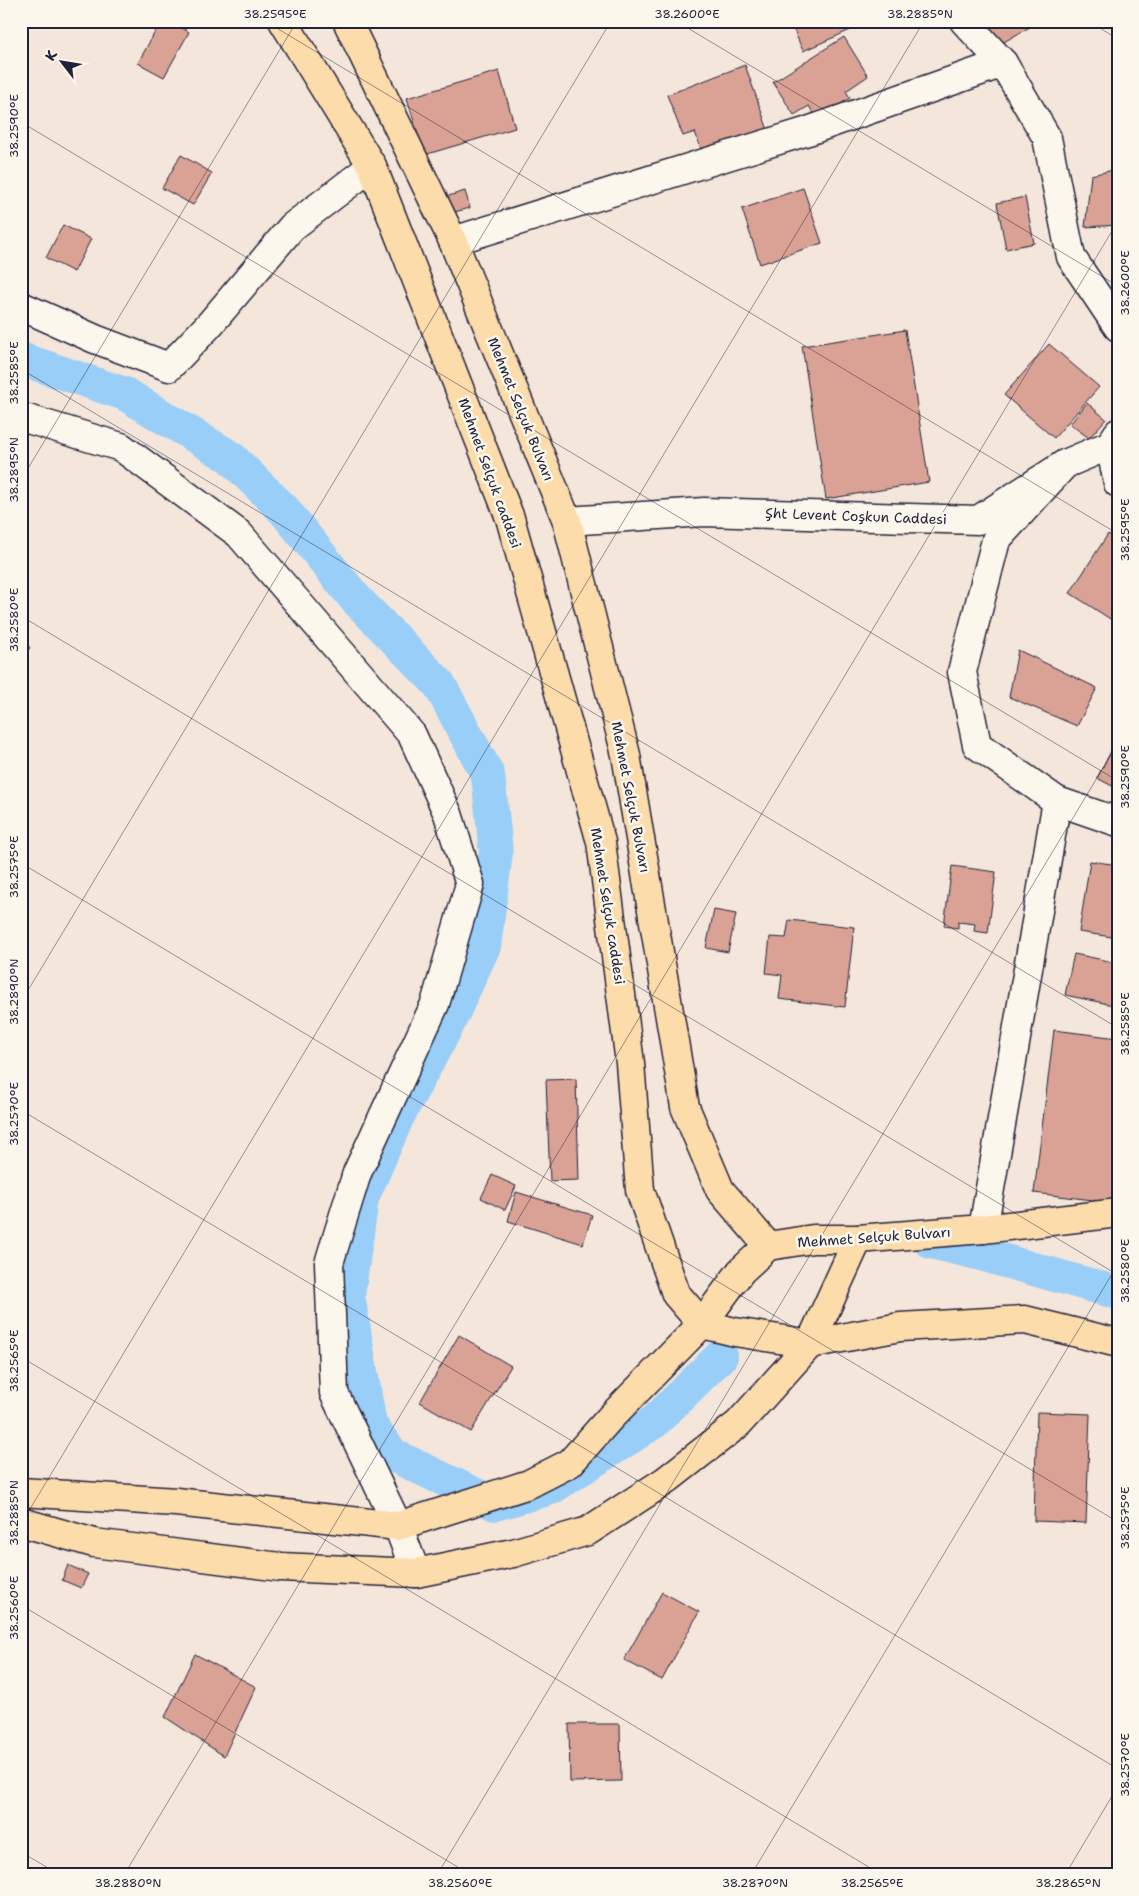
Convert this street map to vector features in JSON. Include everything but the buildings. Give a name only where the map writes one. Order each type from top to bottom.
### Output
[{"type":"main road","name":"Mehmet Selçuk caddesi","points":[[283,21],[372,166],[513,528],[601,842],[630,1063],[640,1190],[676,1294],[702,1324]]},
{"type":"main road","name":"Mehmet Selçuk Bulvarı","points":[[347,21],[453,241],[567,521],[626,754],[685,1107],[720,1190],[768,1246],[813,1239],[858,1239],[983,1229],[1118,1213]]},
{"type":"main road","points":[[21,1522],[94,1543],[280,1567],[416,1573],[513,1553],[588,1531],[665,1481],[738,1424],[810,1344],[858,1239]]},
{"type":"main road","points":[[21,1492],[176,1502],[398,1526],[529,1484],[570,1463],[610,1418],[702,1324],[740,1271],[768,1246]]},
{"type":"main road","points":[[702,1324],[735,1332],[810,1344],[900,1327],[1025,1320],[1118,1343]]},
{"type":"street","points":[[964,21],[1003,63],[1046,138],[1071,256],[1118,327]]},
{"type":"street","points":[[453,241],[808,131],[1003,63]]},
{"type":"street","points":[[21,306],[95,339],[169,367],[210,324],[292,227],[372,166]]},
{"type":"street","points":[[21,417],[121,447],[239,534],[412,735],[448,814],[470,884],[435,1004],[357,1174],[329,1263],[334,1393],[398,1526],[416,1573]]},
{"type":"street","points":[[1114,439],[1118,483]]},
{"type":"street","name":"Şht Levent Coşkun Caddesi","points":[[567,521],[704,512],[978,520],[1065,464],[1114,439]]},
{"type":"street","points":[[1065,464],[996,540],[962,672],[977,746],[1057,801],[1118,822]]},
{"type":"street","points":[[983,1229],[1057,801]]},
{"type":"waterway","points":[[21,359],[125,394],[230,457],[284,510],[354,597],[439,684],[488,775],[496,852],[484,946],[448,1024],[397,1118],[362,1198],[348,1295],[370,1425],[393,1455],[495,1504],[551,1488],[654,1422],[721,1356]]},
{"type":"waterway","points":[[931,1242],[1118,1293]]}]
